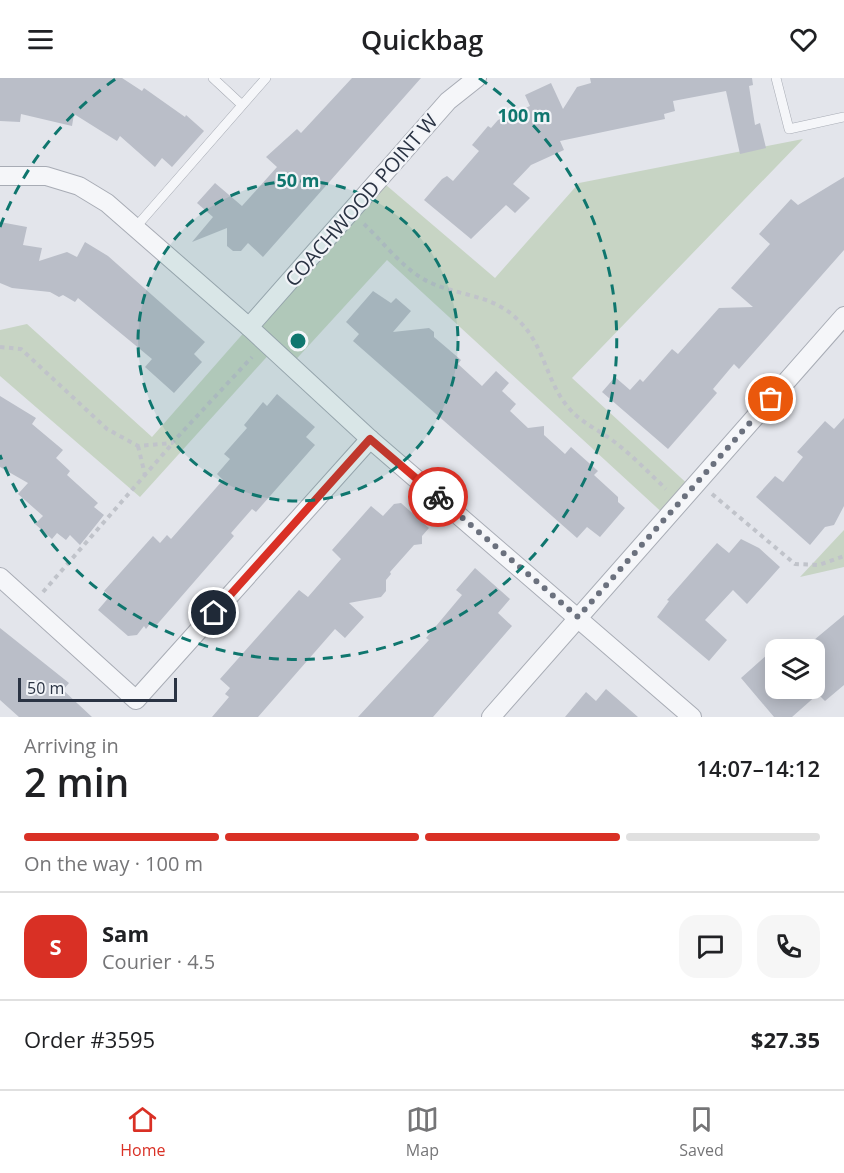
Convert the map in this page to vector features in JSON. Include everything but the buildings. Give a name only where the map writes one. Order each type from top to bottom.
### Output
[{"type":"street","name":"COACHWOOD POINT W","points":[[249,327],[448,101],[477,78]]},
{"type":"street","points":[[0,176],[46,176],[79,186],[107,203],[266,342],[370,439],[692,717]]},
{"type":"street","points":[[491,717],[844,316]]},
{"type":"street","points":[[0,577],[135,700],[370,439]]},
{"type":"lane","points":[[213,78],[242,105]]},
{"type":"lane","points":[[135,228],[266,78]]},
{"type":"lane","points":[[777,78],[789,129],[844,117]]},
{"type":"path","points":[[351,211],[409,269],[429,282],[488,299],[515,316],[532,335],[548,366],[554,385],[568,407],[581,420],[634,458],[680,503]]},
{"type":"path","points":[[31,605],[172,443],[266,342]]},
{"type":"path","points":[[0,347],[21,349],[107,429],[138,446],[172,443]]},
{"type":"path","points":[[138,446],[145,475]]},
{"type":"path","points":[[698,482],[795,564],[819,565],[844,556]]},
{"type":"green space","points":[[803,139],[572,378],[692,488],[667,517],[387,260],[290,366],[273,350],[140,497],[0,376],[0,330],[27,324],[152,437],[379,179],[495,278],[579,183]]},
{"type":"green space","points":[[844,530],[844,567],[800,577]]},
{"type":"way so far","points":[[438,497],[578,617],[771,399]]},
{"type":"route","points":[[214,613],[370,439],[438,497]]}]
